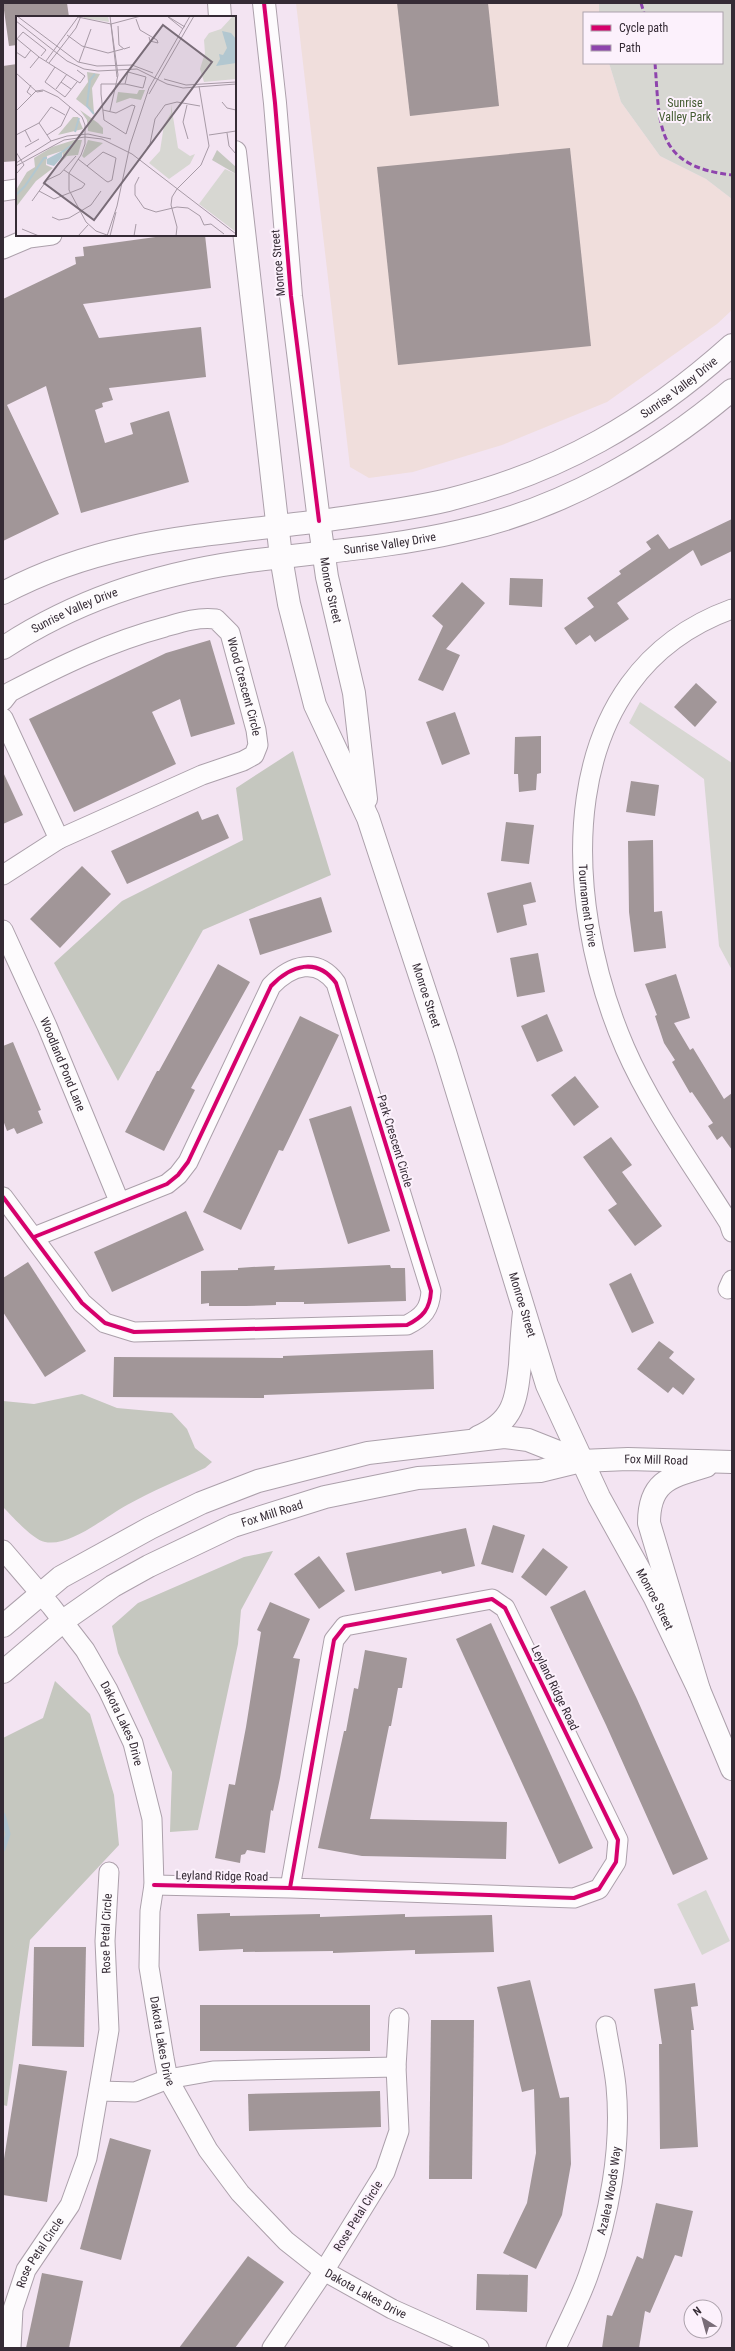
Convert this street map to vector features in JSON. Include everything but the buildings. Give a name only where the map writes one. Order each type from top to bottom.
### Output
[{"type":"main road","points":[[219,3],[220,16]]},
{"type":"main road","name":"Monroe Street","points":[[264,3],[275,103],[291,296],[318,521],[323,552],[354,692],[368,818]]},
{"type":"main road","name":"Monroe Street","points":[[236,161],[281,557],[289,604],[315,705],[368,818],[446,1052],[547,1385],[581,1461],[655,1598],[699,1690],[732,1769]]},
{"type":"main road","name":"Sunrise Valley Drive","points":[[3,593],[62,566],[114,550],[174,538],[318,521],[446,500],[498,485],[556,463],[607,438],[654,409],[732,345]]},
{"type":"main road","name":"Sunrise Valley Drive","points":[[3,648],[65,612],[119,590],[197,570],[281,557],[412,541],[464,531],[554,500],[611,474],[641,456],[692,422],[732,390]]},
{"type":"main road","points":[[471,1441],[489,1432],[503,1422],[514,1406],[518,1388],[524,1312]]},
{"type":"main road","name":"Fox Mill Road","points":[[3,1672],[52,1607],[61,1577],[150,1528],[202,1502],[258,1481],[368,1453],[504,1437],[528,1440],[581,1461]]},
{"type":"main road","name":"Fox Mill Road","points":[[3,1626],[113,1586],[149,1566],[233,1526],[282,1509],[325,1497],[418,1478],[540,1471],[581,1461],[628,1459],[725,1462]]},
{"type":"main road","points":[[699,1690],[649,1523],[649,1506],[660,1485],[685,1472],[725,1462]]},
{"type":"street","points":[[3,250],[28,237],[40,236]]},
{"type":"street","name":"Tournament Drive","points":[[732,609],[707,620],[686,632],[656,655],[634,678],[617,703],[595,753],[587,784],[583,829],[584,882],[589,925],[606,998],[625,1048],[644,1086],[729,1223],[732,1232]]},
{"type":"street","name":"Wood Crescent Circle","points":[[3,701],[10,692],[74,658],[130,636],[200,617],[216,619],[230,633],[256,730],[258,745],[254,755],[244,761],[202,775],[59,839],[3,874]]},
{"type":"street","points":[[3,718],[59,839]]},
{"type":"street","name":"Woodland Pond Lane","points":[[3,930],[47,1026],[119,1201]]},
{"type":"street","name":"Park Crescent Circle","points":[[3,1197],[82,1303],[92,1314],[105,1323],[134,1332],[407,1325],[419,1319],[430,1302],[431,1291],[336,983],[329,973],[316,968],[301,966],[281,975],[271,986],[188,1162],[178,1175],[167,1184],[119,1201],[34,1237]]},
{"type":"street","name":"Dakota Lakes Drive","points":[[3,1550],[52,1607],[85,1650],[108,1690],[133,1744],[152,1819],[154,1885],[150,1911],[149,1967],[168,2079],[208,2150],[240,2193],[286,2241],[324,2271],[392,2310],[480,2348]]},
{"type":"street","name":"Leyland Ridge Road","points":[[154,1885],[290,1888],[574,1898],[599,1889],[616,1862],[618,1840],[505,1608],[492,1598],[345,1626],[334,1640],[290,1888]]},
{"type":"street","name":"Rose Petal Circle","points":[[11,2348],[13,2308],[26,2270],[70,2205],[87,2158],[109,2030],[105,1941],[109,1872]]},
{"type":"street","name":"Rose Petal Circle","points":[[272,2348],[324,2271],[385,2172],[399,2131],[396,2067],[399,2018]]},
{"type":"street","name":"Azalea Woods Way","points":[[556,2348],[588,2277],[602,2229],[612,2180],[617,2138],[616,2086],[606,2026]]},
{"type":"street","points":[[99,2091],[135,2092],[168,2079],[213,2070],[396,2067]]},
{"type":"shaded area","points":[[296,3],[599,3],[599,12],[583,12],[583,64],[609,64],[621,102],[660,156],[706,179],[732,199],[732,310],[717,324],[607,402],[502,445],[413,472],[369,478],[350,467]]},
{"type":"shaded area","points":[[293,751],[331,875],[203,930],[118,1081],[54,963],[122,901],[243,840],[236,788]]},
{"type":"shaded area","points":[[82,1394],[117,1408],[172,1413],[187,1429],[195,1448],[212,1462],[205,1468],[127,1505],[88,1530],[66,1540],[45,1542],[35,1537],[17,1522],[3,1507],[3,1401],[34,1404]]},
{"type":"shaded area","points":[[273,1551],[241,1610],[238,1644],[198,1830],[170,1832],[172,1772],[118,1653],[112,1626],[138,1603],[244,1557]]},
{"type":"shaded area","points":[[55,1681],[90,1714],[114,1795],[119,1845],[30,1940],[7,2106],[3,2105],[3,1738],[43,1718]]},
{"type":"green space","name":"Sunrise Valley Park","points":[[599,3],[732,3],[732,199],[706,179],[660,156],[621,102],[609,64],[723,64],[723,12],[599,12]]},
{"type":"green space","points":[[640,702],[732,763],[732,970],[719,946],[704,779],[629,723]]},
{"type":"green space","points":[[706,1890],[730,1941],[702,1955],[677,1904]]},
{"type":"waterway","points":[[3,1815],[8,1834],[3,1849]]},
{"type":"marked path","points":[[641,3],[644,12]]},
{"type":"marked path","points":[[655,64],[658,106],[661,124],[666,140],[675,152],[688,163],[707,170],[732,175]]},
{"type":"cycle path","points":[[264,3],[275,103],[291,296],[319,521]]},
{"type":"cycle path","points":[[3,1197],[82,1303],[105,1323],[134,1332],[407,1325],[425,1312],[429,1303],[431,1291],[336,983],[329,975],[312,967],[295,969],[287,973],[271,986],[188,1162],[178,1175],[167,1184],[34,1237]]},
{"type":"cycle path","points":[[154,1885],[290,1888],[574,1898],[599,1889],[616,1862],[618,1840],[505,1608],[492,1599],[345,1626],[334,1640],[290,1888]]}]
